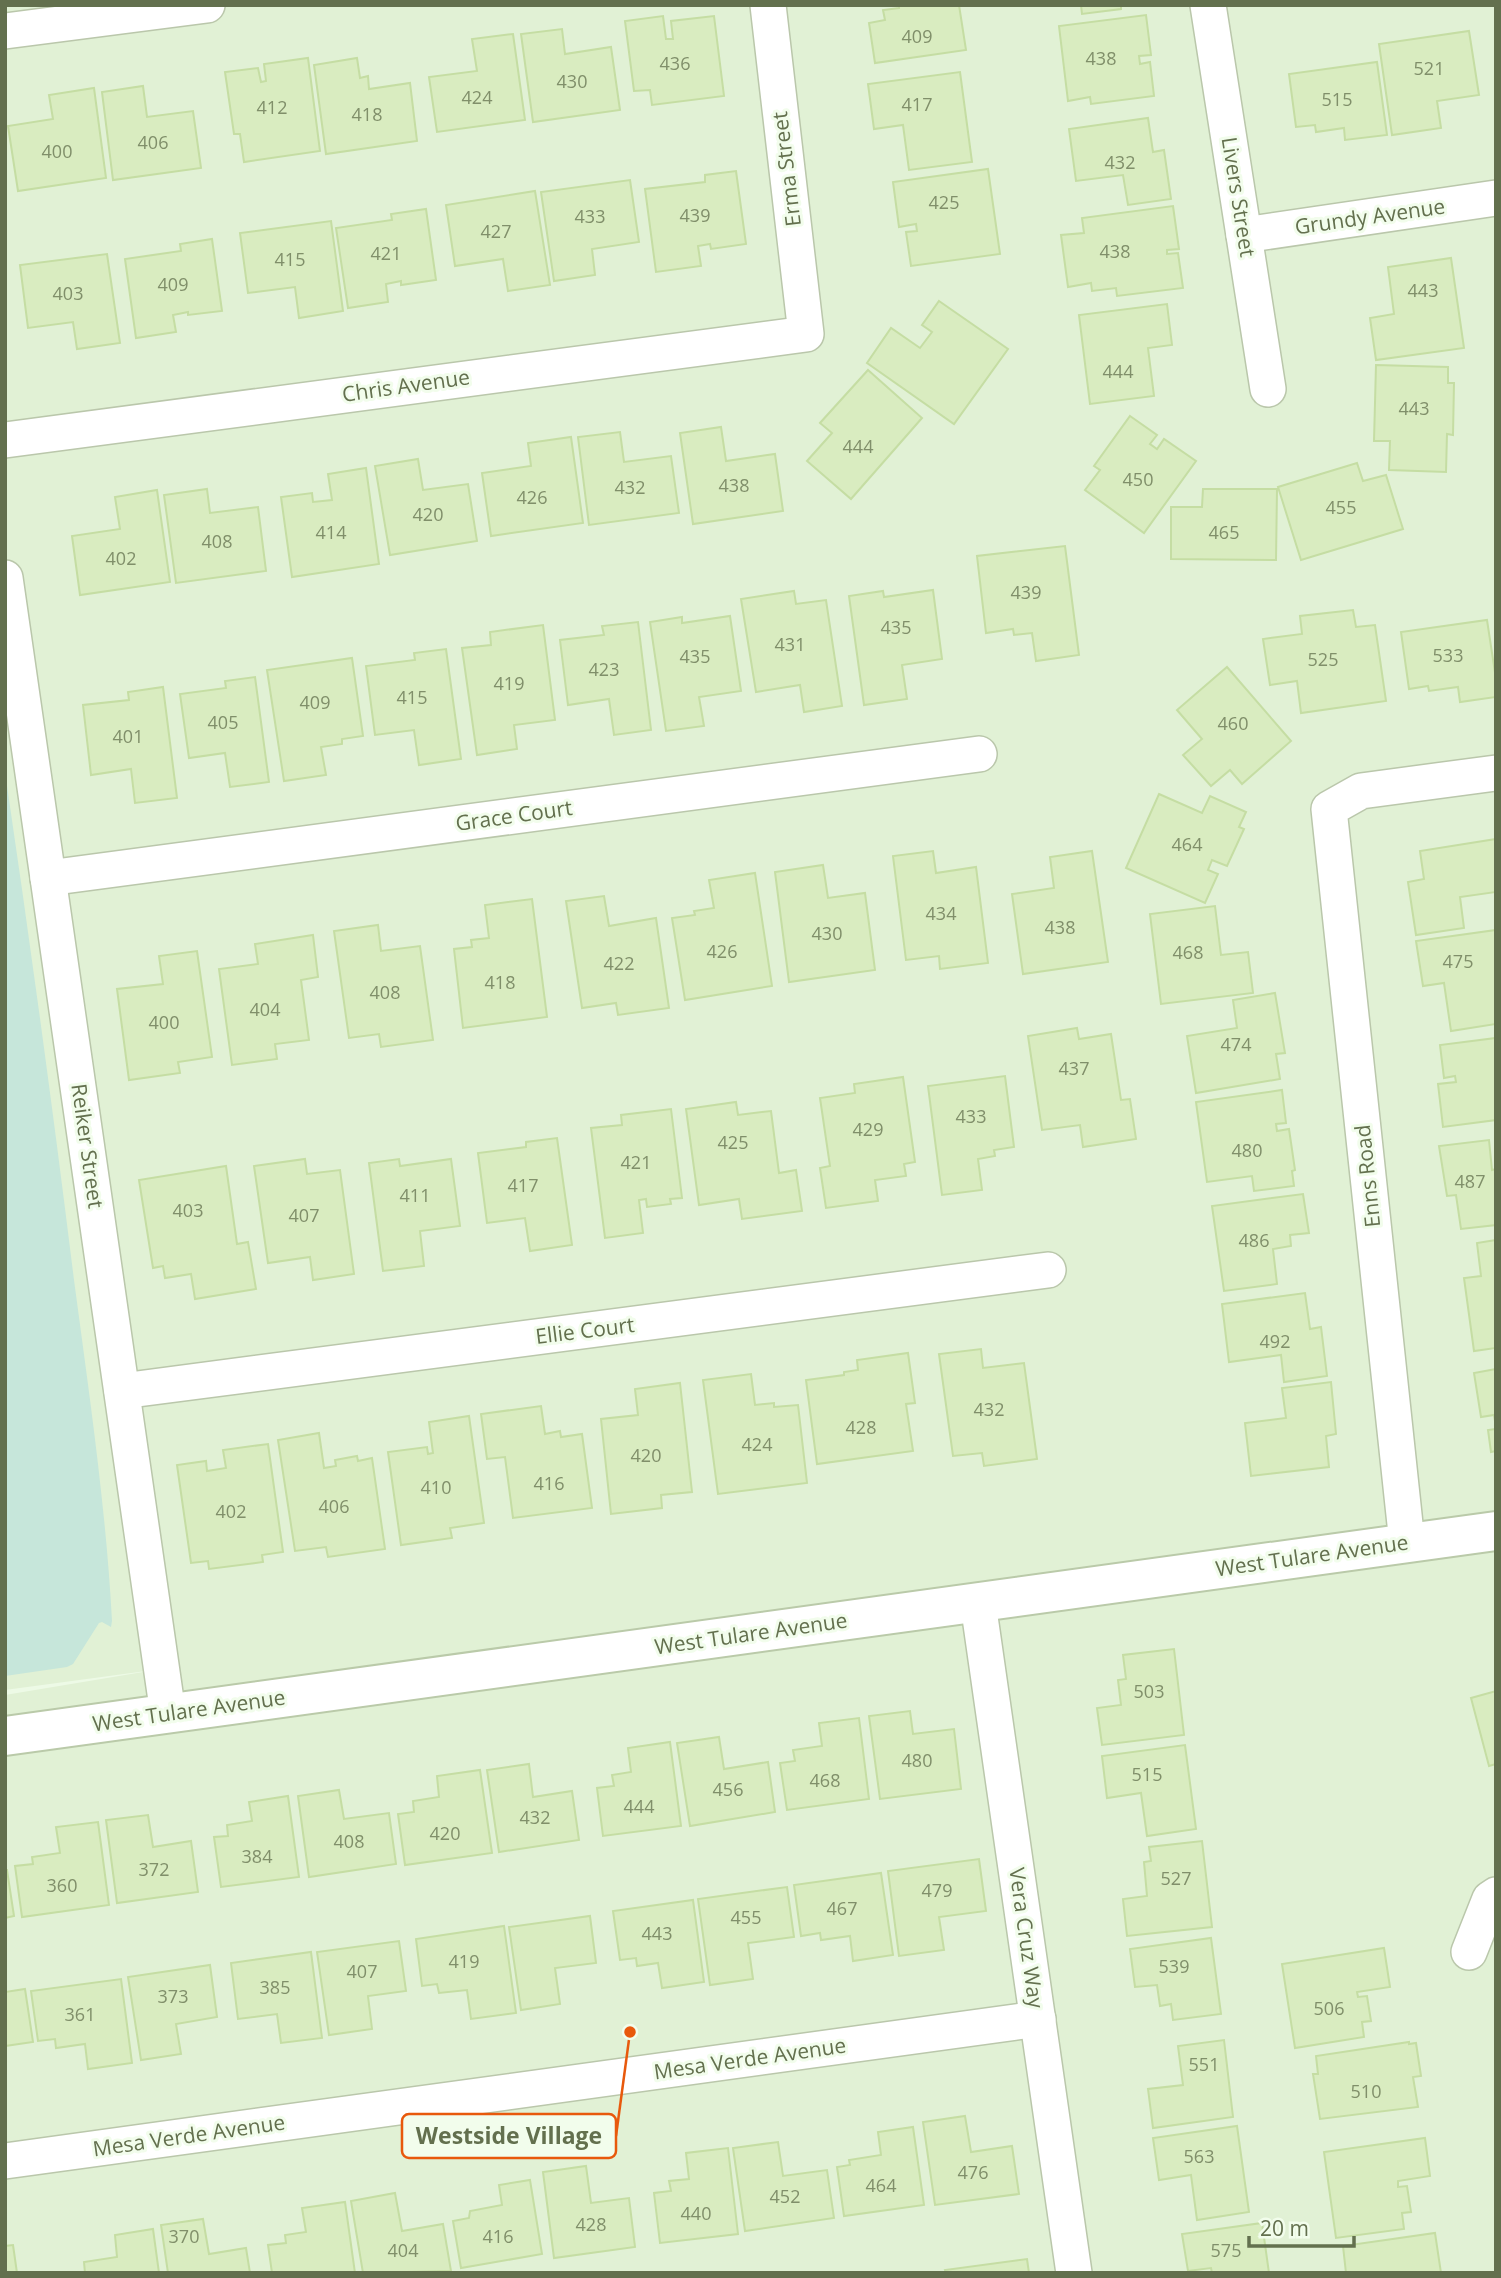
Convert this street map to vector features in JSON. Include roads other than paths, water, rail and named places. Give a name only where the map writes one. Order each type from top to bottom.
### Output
[{"type":"street","points":[[5,31],[207,5]]},
{"type":"street","name":"Erma Street","points":[[768,5],[806,334]]},
{"type":"street","name":"Livers Street","points":[[1208,5],[1268,389]]},
{"type":"street","name":"Grundy Avenue","points":[[1244,236],[1496,198]]},
{"type":"street","name":"Chris Avenue","points":[[5,440],[806,334]]},
{"type":"street","name":"Reiker Street","points":[[5,578],[168,1714]]},
{"type":"street","name":"Grace Court","points":[[48,878],[979,754]]},
{"type":"street","name":"Enns Road","points":[[1407,1544],[1329,809],[1361,791],[1496,773]]},
{"type":"street","name":"Ellie Court","points":[[122,1391],[1048,1270]]},
{"type":"street","name":"West Tulare Avenue","points":[[5,1736],[1496,1531]]},
{"type":"street","name":"Vera Cruz Way","points":[[978,1602],[1074,2273]]},
{"type":"street","points":[[1469,1952],[1489,1899],[1496,1895]]},
{"type":"street","name":"Mesa Verde Avenue","points":[[5,2161],[1038,2020]]},
{"type":"place","name":"Westside Village","points":[[630,2032]]}]
